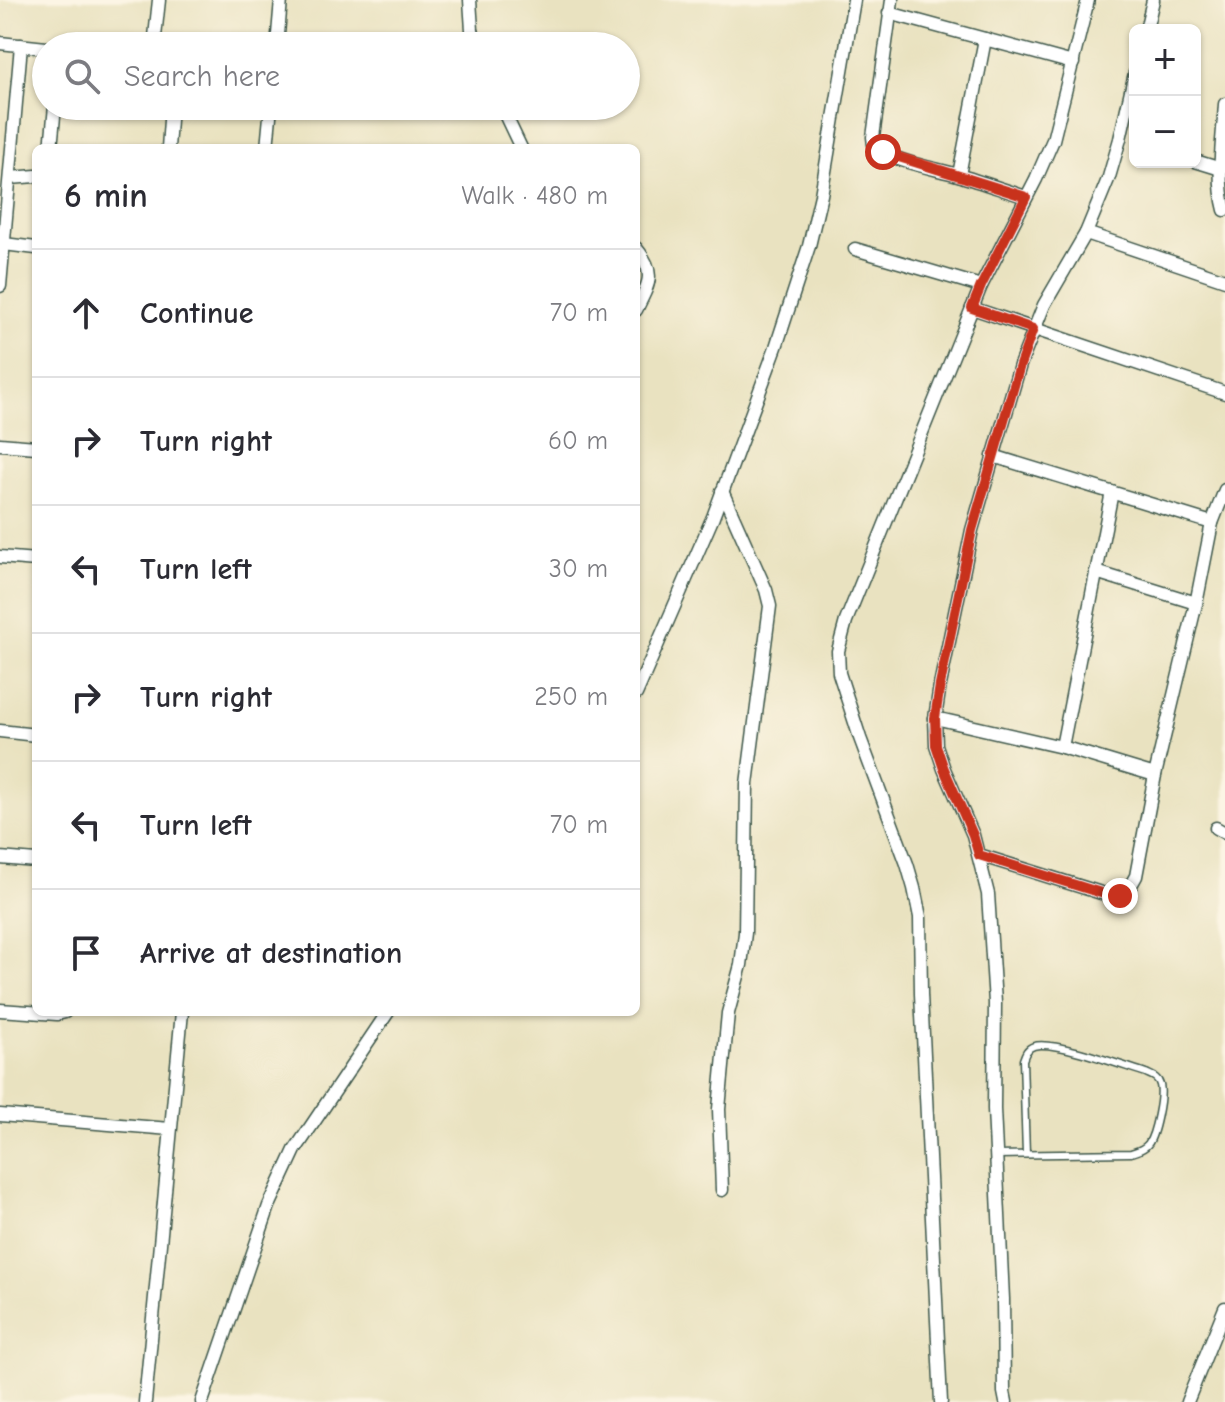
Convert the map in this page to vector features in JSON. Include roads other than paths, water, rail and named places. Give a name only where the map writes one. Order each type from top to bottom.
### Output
[{"type":"street","points":[[156,32],[159,0]]},
{"type":"street","points":[[278,32],[281,0]]},
{"type":"street","points":[[470,0],[473,32]]},
{"type":"street","points":[[640,685],[722,491],[776,347],[809,246],[821,195],[854,0]]},
{"type":"street","points":[[941,1402],[920,917],[907,864],[839,673],[838,651],[846,621],[981,286],[1053,140],[1088,0]]},
{"type":"street","points":[[1147,24],[1153,0]]},
{"type":"street","points":[[1026,197],[891,156],[874,145],[891,6],[985,39],[1073,63]]},
{"type":"street","points":[[959,175],[985,39]]},
{"type":"street","points":[[0,43],[32,46]]},
{"type":"street","points":[[0,286],[21,45]]},
{"type":"street","points":[[1006,1402],[994,1109],[995,1003],[988,894],[973,835],[936,745],[935,718],[972,530],[1020,365],[1027,327],[1044,305],[1086,233],[1109,177],[1130,96]]},
{"type":"street","points":[[1225,104],[1221,169],[1225,210]]},
{"type":"street","points":[[51,144],[54,120]]},
{"type":"street","points":[[168,144],[170,120]]},
{"type":"street","points":[[267,144],[270,120]]},
{"type":"street","points":[[508,120],[519,144]]},
{"type":"street","points":[[1120,139],[1129,142]]},
{"type":"street","points":[[1201,163],[1221,169]]},
{"type":"street","points":[[10,178],[32,176]]},
{"type":"street","points":[[1086,233],[1225,280]]},
{"type":"street","points":[[4,244],[32,248]]},
{"type":"street","points":[[855,249],[981,286]]},
{"type":"street","points":[[640,253],[648,262],[651,277],[640,301]]},
{"type":"street","points":[[972,308],[1225,393]]},
{"type":"street","points":[[0,444],[32,447]]},
{"type":"street","points":[[993,456],[1212,523]]},
{"type":"street","points":[[979,855],[1114,897],[1127,892],[1136,876],[1155,775],[1212,523],[1225,490]]},
{"type":"street","points":[[722,491],[766,590],[770,606],[747,784],[745,933],[741,965],[728,1013],[719,1109],[722,1190]]},
{"type":"street","points":[[1062,747],[1112,492]]},
{"type":"street","points":[[0,557],[32,560]]},
{"type":"street","points":[[1096,572],[1196,603]]},
{"type":"street","points":[[935,718],[1062,747],[1155,775]]},
{"type":"street","points":[[0,731],[32,735]]},
{"type":"street","points":[[0,858],[32,861]]},
{"type":"street","points":[[0,1010],[32,1012]]},
{"type":"street","points":[[145,1402],[182,1016]]},
{"type":"street","points":[[202,1402],[269,1206],[295,1150],[385,1016]]},
{"type":"street","points":[[0,1115],[170,1129]]},
{"type":"street","points":[[1187,1402],[1225,1308]]},
{"type":"lane","points":[[997,1155],[1131,1153],[1142,1149],[1154,1129],[1161,1092],[1158,1080],[1146,1073],[1069,1049],[1031,1048],[1023,1060],[1026,1154]]}]
